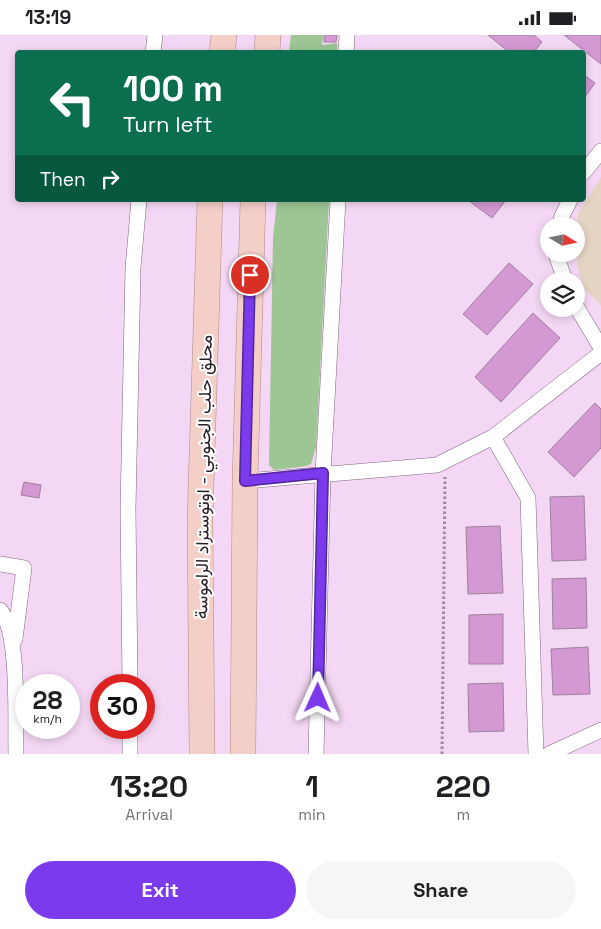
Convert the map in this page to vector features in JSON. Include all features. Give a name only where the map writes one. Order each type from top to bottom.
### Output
[{"type":"highway","points":[[222,50],[224,35]]},
{"type":"highway","points":[[267,50],[268,35]]},
{"type":"highway","name":"محلق حلب الجنوبي - اوتوستراد الراموسة","points":[[202,754],[200,519],[210,202]]},
{"type":"highway","points":[[243,754],[245,481],[253,202]]},
{"type":"street","points":[[153,50],[155,35]]},
{"type":"street","points":[[346,50],[347,35]]},
{"type":"street","points":[[586,170],[601,151]]},
{"type":"street","points":[[130,674],[128,509],[133,278],[139,202]]},
{"type":"street","points":[[316,754],[323,473],[338,202]]},
{"type":"street","points":[[562,217],[569,202]]},
{"type":"street","points":[[582,317],[601,348]]},
{"type":"street","points":[[245,481],[437,465],[493,437],[601,353]]},
{"type":"street","points":[[493,437],[528,498],[536,754]]},
{"type":"street","points":[[0,564],[24,568],[14,649],[16,754]]},
{"type":"street","points":[[0,609],[5,615],[14,649]]},
{"type":"street","points":[[549,754],[601,730]]},
{"type":"street","points":[[130,739],[130,754]]},
{"type":"path","points":[[442,754],[445,461]]},
{"type":"shaded area","points":[[601,177],[601,306],[585,289],[585,272],[579,272],[577,265],[577,263],[585,263],[585,217],[578,217]]},
{"type":"green space","points":[[291,35],[323,35],[322,45],[337,43],[337,50],[289,50]]},
{"type":"green space","points":[[277,202],[329,202],[316,447],[311,464],[274,470],[269,465],[273,238]]},
{"type":"building","points":[[324,35],[337,35],[336,42],[324,42]]},
{"type":"building","points":[[488,35],[534,35],[542,42],[535,50],[506,50]]},
{"type":"building","points":[[564,35],[601,35],[601,64],[586,52],[586,50],[583,50]]},
{"type":"building","points":[[586,76],[595,83],[586,95]]},
{"type":"building","points":[[471,202],[504,202],[492,218]]},
{"type":"building","points":[[509,263],[533,284],[487,335],[463,314]]},
{"type":"building","points":[[533,313],[560,338],[501,402],[475,377]]},
{"type":"building","points":[[595,403],[601,409],[601,448],[574,477],[548,452]]},
{"type":"building","points":[[24,482],[41,485],[39,498],[21,495]]},
{"type":"building","points":[[584,496],[586,560],[552,561],[550,497]]},
{"type":"building","points":[[500,526],[503,593],[468,594],[466,527]]},
{"type":"building","points":[[586,578],[587,628],[553,629],[552,579]]},
{"type":"building","points":[[503,614],[503,664],[469,664],[469,615]]},
{"type":"building","points":[[588,647],[590,694],[553,695],[551,649]]},
{"type":"building","points":[[503,683],[504,731],[469,732],[468,684]]},
{"type":"route","points":[[250,275],[245,481],[323,473],[318,698]]}]
